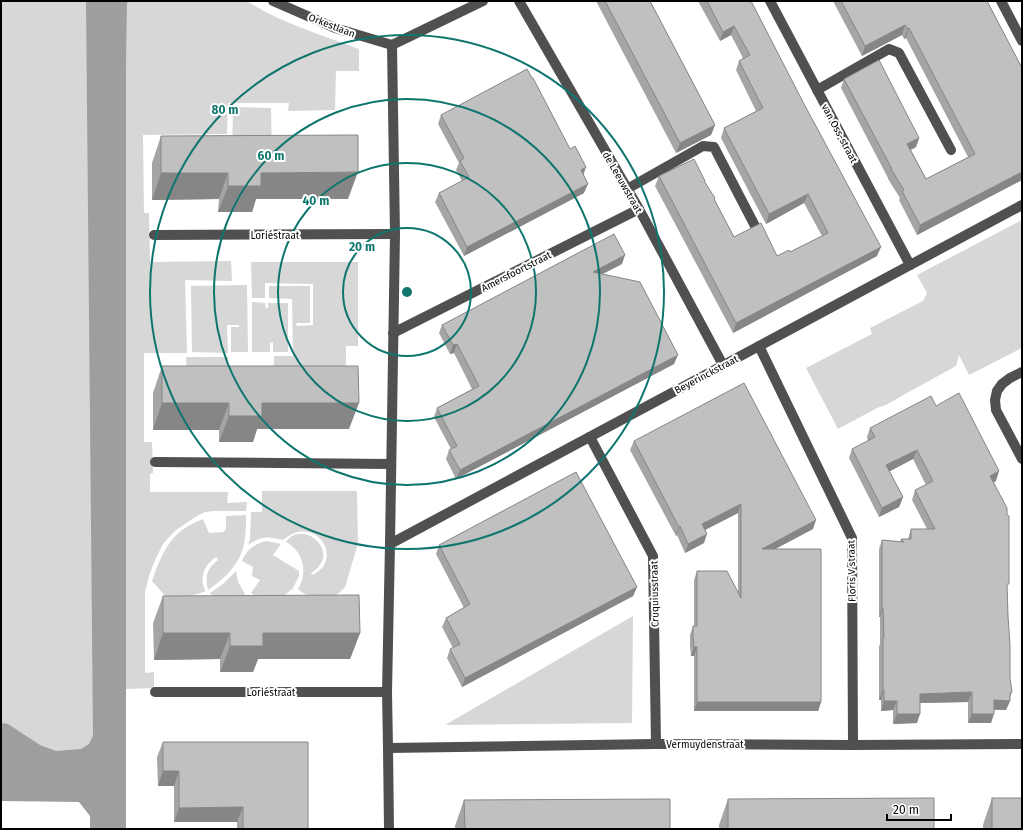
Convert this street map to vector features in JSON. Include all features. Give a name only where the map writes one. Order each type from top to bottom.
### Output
[{"type":"street","name":"Orkestlaan","points":[[273,1],[335,28],[392,45]]},
{"type":"street","points":[[389,829],[387,692],[395,234],[392,45],[483,1]]},
{"type":"street","name":"de Leeuwstraat","points":[[519,1],[639,209],[723,365]]},
{"type":"street","name":"van Oss-straat","points":[[770,1],[910,265]]},
{"type":"street","points":[[1001,1],[1022,40]]},
{"type":"street","points":[[817,90],[889,49],[899,53],[951,150]]},
{"type":"street","points":[[627,189],[704,146],[714,147],[755,226]]},
{"type":"street","name":"Beyerinckstraat","points":[[390,544],[1022,205]]},
{"type":"street","name":"Amersfoortstraat","points":[[393,333],[639,209]]},
{"type":"street","name":"Loriéstraat","points":[[154,235],[395,234]]},
{"type":"street","name":"Floris V straat","points":[[758,346],[852,538],[853,745]]},
{"type":"street","points":[[1022,372],[1002,384],[997,391],[995,400],[996,410],[1022,459]]},
{"type":"street","name":"Cruquiusstraat","points":[[590,437],[654,556],[656,744]]},
{"type":"street","points":[[155,462],[391,464]]},
{"type":"street","name":"Loriéstraat","points":[[155,692],[387,692]]},
{"type":"street","name":"Vermuydenstraat","points":[[388,748],[656,744],[1022,744]]},
{"type":"shaded area","points":[[1,1],[101,1],[107,777],[1,775]]},
{"type":"shaded area","points":[[86,1],[128,1],[126,76],[126,829],[90,829],[90,816],[79,802],[1,801],[1,723],[8,724],[40,745],[56,751],[81,749],[89,744],[93,736]]},
{"type":"shaded area","points":[[128,1],[247,1],[287,22],[359,49],[359,71],[336,71],[335,110],[288,111],[289,103],[228,103],[227,134],[143,135],[144,213],[149,213],[150,262],[231,261],[232,281],[185,280],[187,353],[144,353],[144,442],[152,442],[153,473],[150,474],[150,492],[228,492],[227,503],[247,502],[246,511],[214,511],[205,512],[197,516],[176,530],[163,544],[149,576],[145,592],[145,673],[154,672],[154,688],[125,689],[126,76]]},
{"type":"shaded area","points":[[233,107],[271,108],[272,160],[232,160]]},
{"type":"shaded area","points":[[1022,220],[1022,348],[969,375],[959,355],[956,366],[886,405],[879,407],[838,429],[806,368],[872,334],[870,328],[923,301],[927,293],[917,275]]},
{"type":"shaded area","points":[[251,262],[358,262],[358,346],[346,346],[346,370],[274,372],[274,356],[293,356],[292,299],[269,298],[269,286],[310,286],[310,323],[296,323],[297,326],[313,325],[313,284],[265,283],[265,298],[252,298]]},
{"type":"shaded area","points":[[247,285],[248,352],[231,352],[231,327],[239,327],[239,325],[227,325],[228,353],[192,352],[191,286]]},
{"type":"shaded area","points":[[252,302],[265,303],[266,308],[268,308],[268,303],[288,303],[288,352],[273,352],[273,342],[270,343],[270,352],[252,352]]},
{"type":"shaded area","points":[[186,357],[228,357],[227,372],[187,373]]},
{"type":"shaded area","points":[[262,491],[357,491],[358,544],[345,587],[335,596],[310,596],[298,589],[303,576],[302,563],[297,551],[286,542],[293,536],[301,534],[310,536],[317,541],[322,548],[323,556],[320,565],[311,573],[312,575],[322,568],[326,559],[326,550],[322,541],[315,535],[306,532],[295,533],[283,540],[261,538],[248,545],[250,539],[251,512],[262,512]]},
{"type":"shaded area","points":[[246,515],[245,538],[241,554],[228,574],[208,590],[207,576],[211,566],[218,560],[216,557],[212,560],[204,572],[203,582],[206,591],[188,597],[169,600],[152,581],[167,547],[183,529],[203,519],[209,533],[224,532],[226,528],[226,516]]},
{"type":"shaded area","points":[[267,541],[281,544],[273,555],[299,571],[299,576],[293,588],[284,596],[259,598],[251,593],[260,580],[252,576],[253,567],[242,561],[246,553],[252,547]]},
{"type":"shaded area","points":[[236,571],[238,582],[245,594],[242,597],[213,597],[210,593],[223,584]]},
{"type":"shaded area","points":[[633,616],[632,723],[445,725]]},
{"type":"building","points":[[605,1],[650,1],[715,125],[680,143]]},
{"type":"building","points":[[707,1],[751,1],[803,102],[881,247],[736,323],[659,176],[694,159],[734,237],[761,223],[777,256],[789,250],[790,252],[828,233],[808,194],[769,214],[724,128],[763,108],[739,61],[750,55],[734,26],[723,32]]},
{"type":"building","points":[[841,1],[987,1],[1022,68],[1022,172],[920,225],[902,191],[904,190],[891,169],[844,79],[879,60],[919,138],[907,144],[926,179],[975,154],[909,28],[908,29],[905,25],[865,46]]},
{"type":"building","points":[[527,69],[570,149],[575,146],[586,167],[581,170],[588,184],[467,247],[439,193],[469,177],[460,161],[464,158],[441,115]]},
{"type":"building","points":[[358,135],[358,172],[261,173],[261,186],[228,186],[228,173],[161,173],[161,136]]},
{"type":"building","points":[[614,234],[625,255],[593,272],[640,282],[678,355],[460,470],[449,450],[457,446],[437,408],[479,386],[457,344],[453,345],[442,325]]},
{"type":"building","points":[[162,366],[358,366],[359,403],[262,403],[262,416],[229,416],[229,403],[162,403]]},
{"type":"building","points":[[744,383],[816,520],[762,549],[821,549],[821,702],[697,702],[697,647],[694,647],[693,626],[697,626],[697,571],[727,571],[741,598],[741,504],[702,524],[707,534],[688,544],[680,526],[679,527],[634,441]]},
{"type":"building","points":[[959,393],[999,471],[990,476],[1007,508],[1007,515],[1009,516],[1009,584],[1007,584],[1010,678],[1012,692],[1010,693],[1010,701],[994,700],[994,714],[972,714],[972,692],[920,694],[920,714],[897,714],[897,701],[884,701],[883,690],[884,638],[882,607],[882,540],[904,542],[901,539],[911,539],[911,529],[935,529],[915,490],[933,481],[917,450],[886,465],[903,497],[882,508],[852,449],[875,437],[870,428],[931,396],[936,406]]},
{"type":"building","points":[[576,472],[637,587],[465,678],[450,649],[460,644],[446,618],[470,604],[439,545]]},
{"type":"building","points":[[359,595],[360,633],[263,633],[263,646],[230,646],[230,633],[163,633],[163,596]]},
{"type":"building","points":[[163,742],[308,742],[308,829],[243,829],[243,807],[179,808],[179,771],[163,771]]},
{"type":"building","points":[[934,798],[934,829],[728,829],[728,799]]},
{"type":"building","points":[[992,798],[1022,798],[1022,829],[992,829]]},
{"type":"building","points":[[670,799],[670,829],[465,829],[464,800]]}]
